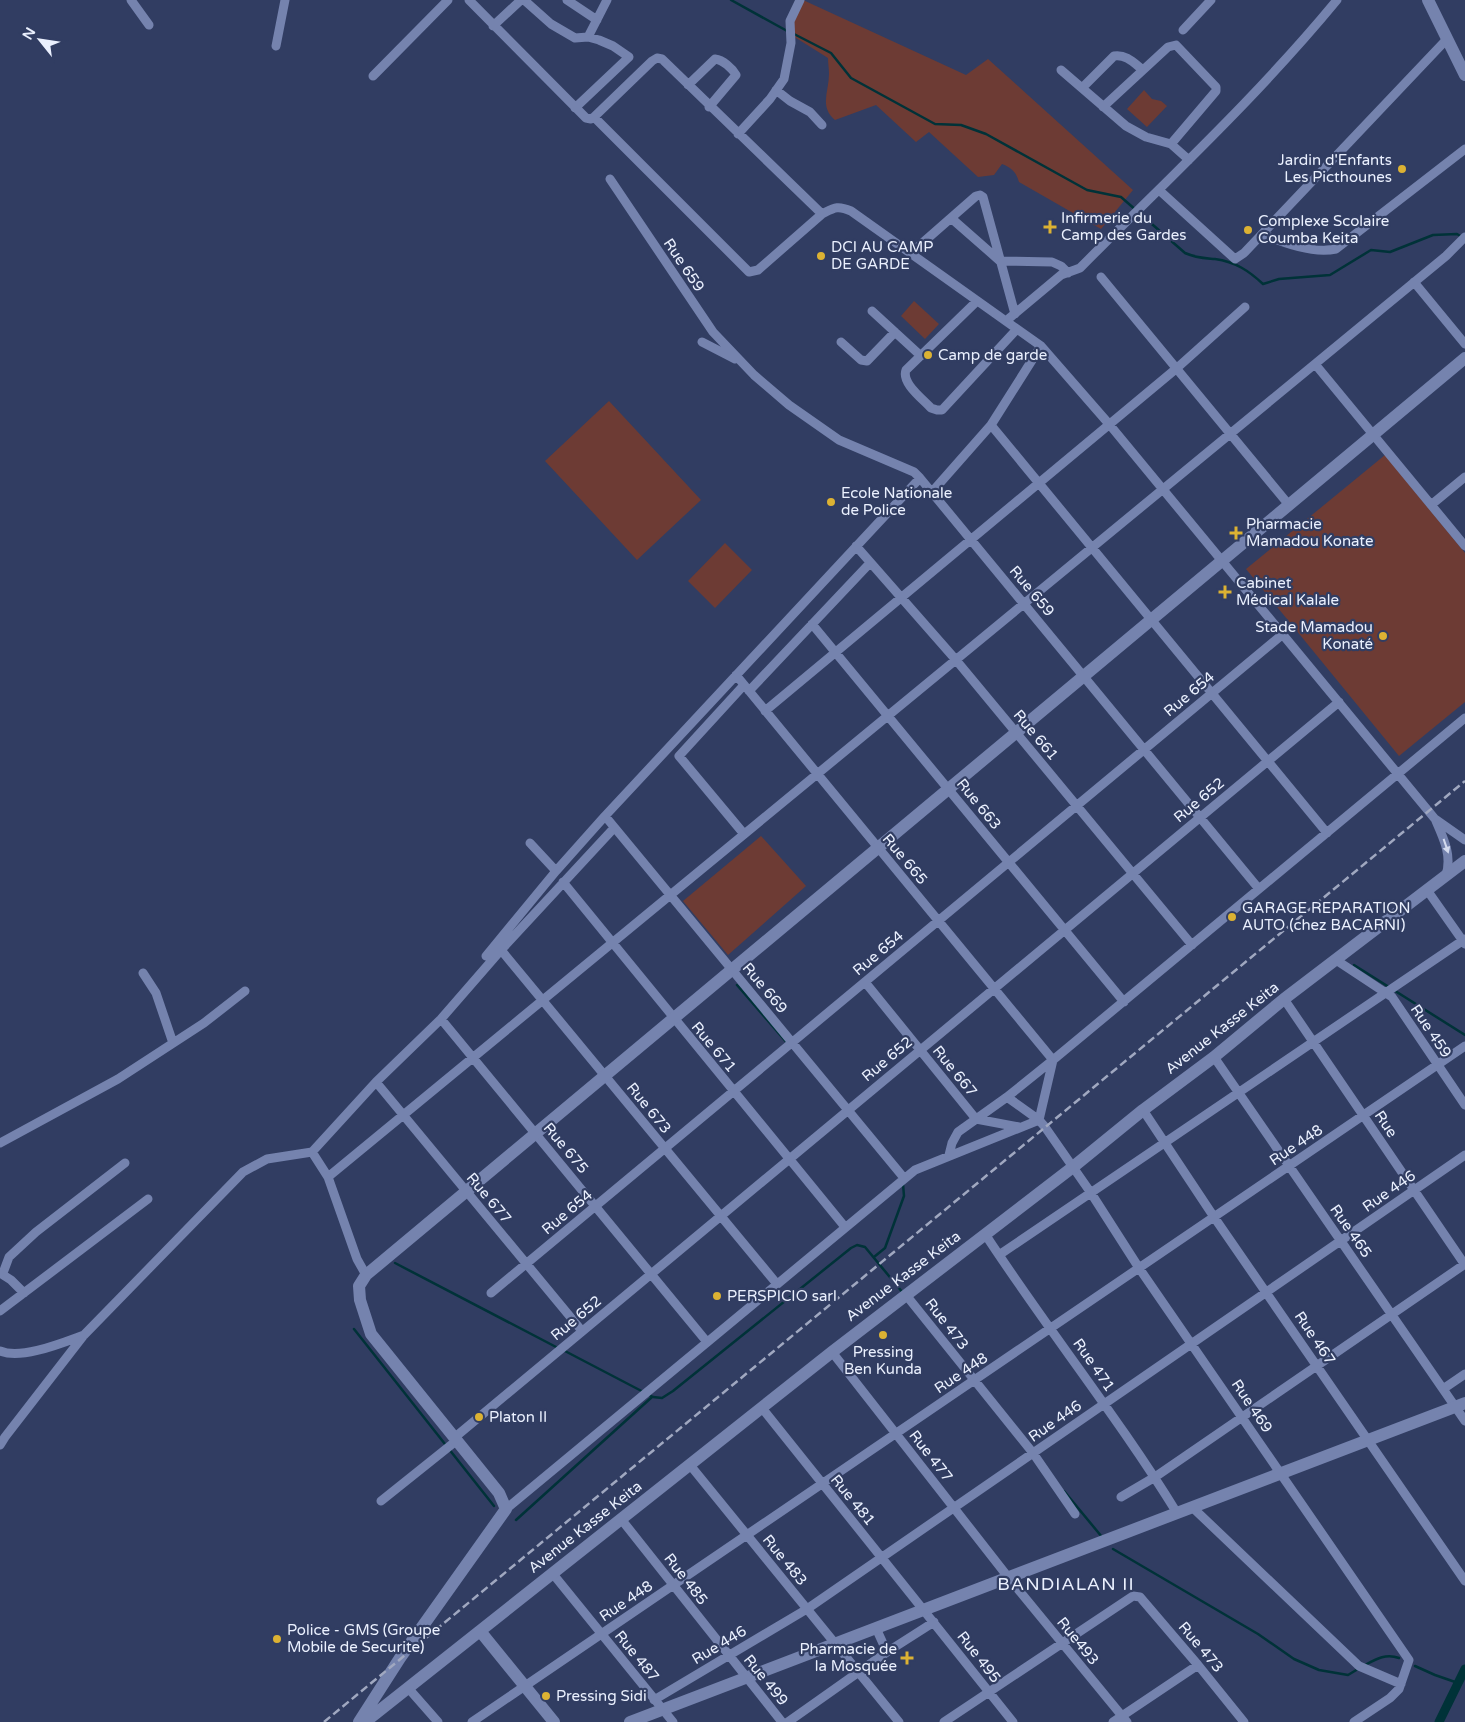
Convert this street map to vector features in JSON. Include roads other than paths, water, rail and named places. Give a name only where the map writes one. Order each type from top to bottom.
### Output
[{"type":"street","points":[[131,0],[149,25]]},
{"type":"street","points":[[276,46],[285,0]]},
{"type":"street","points":[[372,76],[448,0]]},
{"type":"street","points":[[469,0],[586,118],[591,119],[594,117],[657,58],[662,59],[822,214]]},
{"type":"street","points":[[493,26],[522,0],[551,24],[575,38],[588,37],[599,40],[613,46],[629,57],[575,108]]},
{"type":"street","points":[[568,0],[597,20]]},
{"type":"street","points":[[588,37],[607,0]]},
{"type":"street","points":[[738,134],[784,79],[791,43],[790,21],[800,0]]},
{"type":"street","points":[[1183,30],[1211,0]]},
{"type":"street","points":[[1006,321],[1061,275],[1080,268],[1189,160],[1276,68],[1336,0]]},
{"type":"street","points":[[1428,0],[1465,75]]},
{"type":"street","points":[[1158,190],[1235,260],[1244,253],[1447,39]]},
{"type":"street","points":[[1103,107],[1168,46],[1176,44],[1216,87],[1216,91],[1171,144]]},
{"type":"street","points":[[1082,88],[1114,56],[1119,55],[1129,58],[1144,70]]},
{"type":"street","points":[[688,85],[715,59],[720,59],[734,71],[736,75],[733,80],[710,107]]},
{"type":"street","points":[[1061,70],[1126,126],[1146,137],[1171,144],[1189,160]]},
{"type":"street","points":[[776,90],[790,102],[810,112],[822,125]]},
{"type":"street","points":[[594,117],[749,272],[758,270],[822,214],[834,208],[842,207],[851,211],[1041,346],[1110,424],[1435,819],[1465,840]]},
{"type":"street","points":[[1262,234],[1279,241],[1318,250],[1336,250],[1465,149]]},
{"type":"street","name":"Rue 659","points":[[610,179],[713,332],[741,362],[789,405],[839,440],[914,472],[920,478],[1259,889]]},
{"type":"street","points":[[911,253],[976,196],[980,195],[983,197],[1015,314]]},
{"type":"street","points":[[951,218],[1000,261],[1052,262],[1061,266],[1068,273]]},
{"type":"street","points":[[328,1177],[1231,434],[1446,256],[1463,239]]},
{"type":"street","points":[[1101,277],[1290,505]]},
{"type":"street","points":[[1414,282],[1465,344]]},
{"type":"street","points":[[977,301],[906,370],[906,381],[931,408],[942,410],[1017,329]]},
{"type":"street","points":[[765,711],[1177,368],[1245,307]]},
{"type":"street","points":[[872,310],[921,356]]},
{"type":"street","points":[[842,342],[861,360],[866,361],[896,332]]},
{"type":"street","name":"Rue 659","points":[[702,342],[741,362]]},
{"type":"street","points":[[932,492],[991,425],[1041,346]]},
{"type":"street","points":[[506,1509],[499,1493],[371,1334],[360,1300],[359,1286],[366,1275],[1465,358]]},
{"type":"street","points":[[1315,364],[1465,546]]},
{"type":"street","points":[[991,425],[1327,833]]},
{"type":"street","points":[[1431,505],[1465,476]]},
{"type":"street","points":[[486,956],[556,871],[605,816],[920,478]]},
{"type":"street","name":"Rue 661","points":[[856,546],[956,660],[1192,945]]},
{"type":"street","points":[[744,834],[679,756],[812,624],[870,563]]},
{"type":"street","name":"Rue 663","points":[[812,624],[1124,1002]]},
{"type":"street","name":"Rue 654","points":[[491,1293],[1283,634]]},
{"type":"street","name":"Rue 665","points":[[736,675],[1054,1060]]},
{"type":"street","name":"Rue 652","points":[[381,1501],[582,1331],[1339,702]]},
{"type":"street","points":[[949,1155],[952,1142],[958,1132],[1054,1060],[1465,718]]},
{"type":"street","name":"Rue 669","points":[[605,816],[904,1178]]},
{"type":"street","points":[[1435,819],[1449,855],[1449,867],[1446,875]]},
{"type":"street","points":[[0,1445],[84,1335],[242,1172],[268,1159],[312,1152],[376,1082],[441,1019],[501,950],[614,828]]},
{"type":"street","points":[[530,843],[556,871]]},
{"type":"street","name":"Avenue Kasse Keita","points":[[365,1722],[906,1294],[1073,1167],[1143,1110],[1214,1057],[1284,999],[1465,861]]},
{"type":"street","name":"Rue 671","points":[[563,882],[673,1019],[845,1227]]},
{"type":"street","points":[[999,1255],[1464,941],[1428,890]]},
{"type":"street","name":"Rue 673","points":[[501,950],[777,1284]]},
{"type":"street","points":[[1336,960],[1388,994]]},
{"type":"street","points":[[144,973],[156,993],[173,1043]]},
{"type":"street","name":"Rue 667","points":[[865,982],[976,1118],[1020,1127]]},
{"type":"street","points":[[0,1143],[118,1079],[204,1023],[245,991]]},
{"type":"street","name":"Rue 459","points":[[1388,994],[1465,1105]]},
{"type":"street","name":"Rue","points":[[1284,999],[1465,1264]]},
{"type":"street","name":"Rue 675","points":[[441,1019],[707,1342]]},
{"type":"street","name":"Rue 448","points":[[472,1722],[1465,1046]]},
{"type":"street","name":"Rue 465","points":[[1214,1057],[1443,1389],[1460,1405],[1465,1421]]},
{"type":"street","points":[[359,1722],[392,1670],[506,1509],[904,1178],[915,1170],[949,1155],[1039,1120],[1054,1060]]},
{"type":"street","name":"Rue 677","points":[[376,1082],[582,1331]]},
{"type":"street","name":"Rue 469","points":[[1007,1097],[1039,1120],[1073,1167],[1140,1268],[1409,1660],[1401,1684]]},
{"type":"street","name":"Rue 467","points":[[1143,1110],[1214,1217],[1465,1581]]},
{"type":"street","points":[[312,1152],[328,1177],[357,1259],[366,1275]]},
{"type":"street","name":"Rue 446","points":[[658,1705],[729,1655],[808,1609],[1465,1155]]},
{"type":"street","points":[[24,1293],[1,1273],[9,1257],[36,1232],[125,1163]]},
{"type":"street","points":[[0,1311],[148,1200]]},
{"type":"street","name":"Rue 471","points":[[985,1234],[1105,1404],[1177,1513]]},
{"type":"street","points":[[1121,1497],[1155,1477],[1465,1264]]},
{"type":"street","name":"Rue 473","points":[[906,1294],[1033,1453],[1076,1514]]},
{"type":"street","points":[[0,1351],[9,1355],[52,1348],[84,1335]]},
{"type":"street","name":"Rue 477","points":[[832,1352],[1008,1577]]},
{"type":"street","points":[[1443,1389],[1465,1374]]},
{"type":"street","points":[[630,1722],[658,1705],[746,1677],[1460,1405]]},
{"type":"street","name":"Rue 481","points":[[762,1408],[924,1610]]},
{"type":"street","name":"Rue 483","points":[[690,1465],[899,1722]]},
{"type":"street","points":[[1192,1507],[1360,1667],[1401,1684],[1399,1689],[1390,1698],[1354,1722]]},
{"type":"street","name":"Rue 485","points":[[621,1519],[729,1655]]},
{"type":"street","name":"Rue 487","points":[[553,1574],[672,1722]]},
{"type":"street","name":"Rue493","points":[[1008,1577],[1125,1719]]},
{"type":"street","name":"Rue 473","points":[[1062,1642],[1133,1596],[1140,1597],[1244,1722]]},
{"type":"street","name":"Rue 495","points":[[924,1610],[1013,1722]]},
{"type":"street","points":[[788,1722],[886,1652],[934,1622]]},
{"type":"street","points":[[876,1628],[886,1652]]},
{"type":"street","points":[[480,1631],[554,1722]]},
{"type":"street","points":[[944,1722],[1062,1642]]},
{"type":"street","name":"Rue 499","points":[[729,1655],[782,1722]]},
{"type":"street","points":[[1113,1722],[1125,1719],[1198,1665]]},
{"type":"street","points":[[392,1670],[392,1676],[397,1686],[409,1689],[438,1722]]},
{"type":"waterway","points":[[731,0],[789,32]]},
{"type":"waterway","points":[[794,34],[831,53],[851,78],[935,124],[961,125],[986,134],[1087,190],[1121,197],[1185,253],[1196,257],[1223,260],[1236,265],[1263,284],[1279,279],[1330,275],[1371,250],[1390,252],[1433,235],[1457,234],[1462,237]]},
{"type":"waterway","points":[[1354,965],[1465,1035]]},
{"type":"waterway","points":[[737,985],[788,1044]]},
{"type":"waterway","points":[[874,1257],[885,1248],[904,1196],[903,1184]]},
{"type":"waterway","points":[[563,1350],[653,1397],[662,1398],[857,1245],[865,1247],[903,1293]]},
{"type":"waterway","points":[[395,1263],[558,1348]]},
{"type":"waterway","points":[[354,1329],[494,1506]]},
{"type":"waterway","points":[[516,1520],[652,1397]]},
{"type":"waterway","points":[[1064,1491],[1102,1537]]},
{"type":"waterway","points":[[1113,1549],[1258,1634],[1294,1659],[1319,1670],[1348,1675],[1358,1669]]},
{"type":"waterway","points":[[1365,1665],[1385,1656],[1399,1658]]},
{"type":"waterway","points":[[1415,1666],[1458,1683]]},
{"type":"waterway","points":[[1439,1722],[1465,1669]]},
{"type":"railway","points":[[324,1722],[1465,781]]},
{"type":"place","name":"Jardin d'Enfants Les Picthounes","points":[[1402,169]]},
{"type":"place","name":"Infirmerie du Camp des Gardes","points":[[1050,227]]},
{"type":"place","name":"Complexe Scolaire Coumba Keita","points":[[1248,230]]},
{"type":"place","name":"DCI AU CAMP DE GARDE","points":[[821,256]]},
{"type":"place","name":"Camp de garde","points":[[928,355]]},
{"type":"place","name":"Ecole Nationale de Police","points":[[831,502]]},
{"type":"place","name":"Pharmacie Mamadou Konate","points":[[1236,533]]},
{"type":"place","name":"Cabinet Médical Kalale","points":[[1225,592]]},
{"type":"place","name":"Stade Mamadou Konaté","points":[[1383,636]]},
{"type":"place","name":"GARAGE REPARATION AUTO (chez BACARNI)","points":[[1232,917]]},
{"type":"place","name":"PERSPICIO sarl","points":[[717,1296]]},
{"type":"place","name":"Pressing Ben Kunda","points":[[883,1335]]},
{"type":"place","name":"Platon II","points":[[479,1417]]},
{"type":"place","name":"Police - GMS (Groupe Mobile de Securite)","points":[[277,1639]]},
{"type":"place","name":"Pharmacie de la Mosquée","points":[[907,1658]]},
{"type":"place","name":"Pressing Sidi","points":[[546,1696]]},
{"type":"district","name":"BANDIALAN II","points":[[1066,1584]]}]
